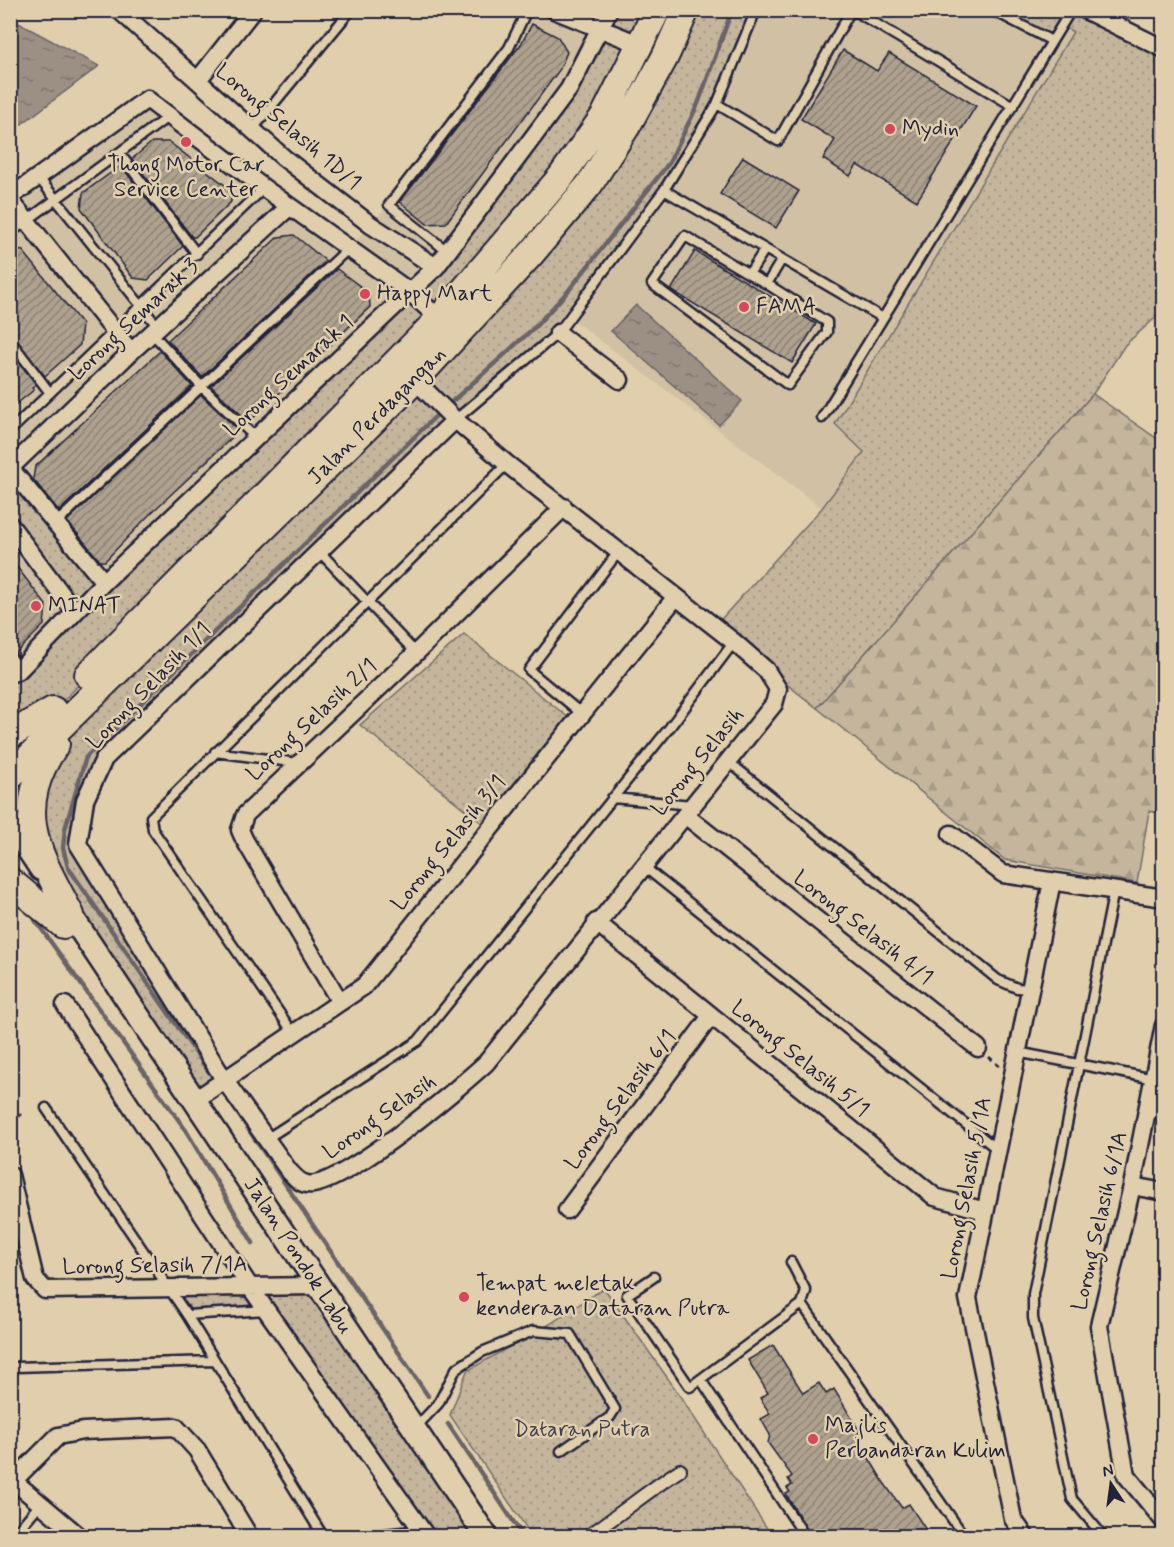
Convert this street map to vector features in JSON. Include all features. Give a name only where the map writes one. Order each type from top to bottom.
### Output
[{"type":"main road","name":"Jalan Perdagangan","points":[[10,776],[79,708],[422,388],[448,328],[604,116],[657,10]]},
{"type":"main road","name":"Jalan Perdagangan","points":[[10,750],[448,328],[589,185],[627,126],[665,57],[686,10]]},
{"type":"main road","points":[[67,920],[47,869],[30,811],[33,789],[39,771],[79,708]]},
{"type":"main road","points":[[10,735],[53,711]]},
{"type":"main road","name":"Jalan Pondok Labu","points":[[10,822],[67,920]]},
{"type":"main road","name":"Jalan Pondok Labu","points":[[10,850],[110,975],[486,1536]]},
{"type":"main road","points":[[10,881],[67,920]]},
{"type":"street","name":"Lorong Selasih 1D/1","points":[[120,10],[284,158],[371,225],[436,267]]},
{"type":"street","points":[[198,80],[253,10]]},
{"type":"street","points":[[554,10],[641,45]]},
{"type":"street","name":"Lorong Semarak 1","points":[[14,666],[75,612],[436,267],[569,89],[601,30],[609,10]]},
{"type":"street","points":[[1088,11],[1164,49]]},
{"type":"street","points":[[131,352],[10,199],[147,99],[289,207],[410,292],[448,328]]},
{"type":"street","name":"Lorong Semarak 3","points":[[10,468],[131,352],[289,207]]},
{"type":"street","points":[[558,333],[620,380]]},
{"type":"street","name":"Lorong Selasih","points":[[307,1184],[328,1180],[397,1137],[458,1089],[486,1063],[596,922],[729,762],[774,704],[777,689],[766,670],[734,642],[507,464],[455,420],[422,388]]},
{"type":"street","name":"Lorong Selasih 1/1","points":[[307,1184],[297,1179],[266,1140],[225,1081],[78,844],[85,800],[104,759],[318,549],[455,420]]},
{"type":"street","points":[[10,468],[105,582]]},
{"type":"street","name":"Lorong Selasih 2/1","points":[[340,1002],[240,830],[245,815],[416,653],[564,507]]},
{"type":"street","points":[[10,525],[75,612]]},
{"type":"street","name":"Lorong Selasih 3/1","points":[[195,1101],[364,986],[675,598]]},
{"type":"street","name":"Lorong Selasih 4/1","points":[[689,810],[978,1048]]},
{"type":"street","points":[[951,834],[1003,874],[1164,898]]},
{"type":"street","name":"Lorong Selasih 5/1A","points":[[1025,1536],[1013,1520],[968,1298],[1052,881]]},
{"type":"street","name":"Lorong Selasih 5/1","points":[[596,922],[935,1197],[985,1211]]},
{"type":"street","points":[[65,1005],[250,1287],[424,1533]]},
{"type":"street","name":"Lorong Selasih 6/1","points":[[567,1210],[711,1016]]},
{"type":"street","name":"Lorong Selasih 6/1A","points":[[1163,1035],[1154,1078],[1155,1113],[1132,1186],[1099,1326],[1126,1475],[1164,1521]]},
{"type":"street","name":"Lorong Selasih 7/1A","points":[[10,1175],[34,1279],[45,1290],[317,1286]]},
{"type":"street","points":[[1132,1186],[1164,1192]]},
{"type":"street","points":[[79,1536],[12,1480],[58,1436],[82,1431],[176,1427],[197,1450],[249,1536]]},
{"type":"street","points":[[588,1536],[617,1516],[633,1501],[680,1470]]},
{"type":"lane","points":[[252,130],[351,10]]},
{"type":"lane","points":[[447,251],[389,205],[508,48],[527,10]]},
{"type":"lane","points":[[455,420],[558,333],[664,190],[717,104],[756,10]]},
{"type":"lane","points":[[717,104],[778,141],[852,10],[1012,106]]},
{"type":"lane","points":[[992,10],[1052,41]]},
{"type":"lane","points":[[822,418],[1071,10]]},
{"type":"lane","points":[[10,233],[169,116]]},
{"type":"lane","points":[[120,154],[197,254]]},
{"type":"lane","points":[[38,177],[141,307],[155,330],[201,386],[256,438]]},
{"type":"lane","points":[[10,431],[264,188]]},
{"type":"lane","points":[[664,190],[883,318]]},
{"type":"lane","points":[[685,236],[767,284],[827,322],[827,332],[788,385],[652,284],[685,236]]},
{"type":"lane","points":[[55,524],[348,248]]},
{"type":"lane","points":[[749,274],[765,249]]},
{"type":"lane","points":[[767,284],[782,259]]},
{"type":"lane","points":[[10,340],[50,393]]},
{"type":"lane","points":[[294,1034],[153,830],[151,817],[507,464]]},
{"type":"lane","points":[[318,549],[416,653]]},
{"type":"lane","points":[[582,714],[529,670],[619,551]]},
{"type":"lane","points":[[266,1140],[418,1041],[734,642]]},
{"type":"lane","points":[[215,752],[298,763]]},
{"type":"lane","points":[[729,762],[998,980],[1017,988],[1030,989]]},
{"type":"lane","points":[[612,798],[689,810]]},
{"type":"lane","points":[[643,866],[998,1150]]},
{"type":"lane","points":[[1103,1536],[1072,1499],[1033,1318],[1033,1294],[1114,890]]},
{"type":"lane","points":[[1017,1052],[1154,1078]]},
{"type":"lane","points":[[46,1108],[187,1315],[322,1536]]},
{"type":"lane","points":[[654,1277],[627,1295],[690,1387],[802,1304],[806,1292],[791,1262]]},
{"type":"lane","points":[[802,1304],[964,1536]]},
{"type":"lane","points":[[187,1315],[266,1310]]},
{"type":"lane","points":[[413,1429],[438,1404],[456,1369],[516,1336],[533,1331],[564,1332],[570,1334],[615,1409],[610,1417],[561,1451]]},
{"type":"lane","points":[[10,1373],[16,1367],[213,1361]]},
{"type":"lane","points":[[700,1380],[805,1536]]},
{"type":"lane","points":[[13,1536],[40,1504]]},
{"type":"lane","points":[[364,1536],[424,1533]]},
{"type":"path","points":[[978,1048],[1012,1077]]},
{"type":"path","points":[[10,1132],[21,1114]]},
{"type":"shaded area","points":[[527,11],[657,11],[11,735],[10,199],[147,99],[349,248],[389,205]]},
{"type":"shaded area","points":[[745,11],[1029,11],[1073,31],[835,423],[864,452],[822,508],[560,310],[689,158]]},
{"type":"green space","points":[[609,11],[657,11],[604,116],[439,319],[59,705],[11,750],[11,674],[76,612],[11,525],[11,468],[104,582],[410,292],[569,89]]},
{"type":"green space","points":[[686,11],[756,11],[717,104],[664,190],[558,333],[452,417],[104,759],[79,844],[225,1081],[195,1100],[11,822],[11,776],[589,185]]},
{"type":"green space","points":[[992,11],[1085,11],[1163,49],[1163,311],[1125,345],[1093,394],[817,708],[714,627],[822,508],[864,452],[835,424],[1073,32],[1062,25],[1052,41]]},
{"type":"green space","points":[[1093,394],[1163,443],[1163,814],[1149,811],[1137,883],[1005,860],[817,708]]},
{"type":"green space","points":[[464,634],[569,718],[483,824],[360,725]]},
{"type":"green space","points":[[317,1286],[486,1536],[426,1536],[266,1310],[187,1315],[169,1288]]},
{"type":"green space","name":"Dataran Putra","points":[[604,1288],[676,1390],[772,1536],[532,1536],[450,1415],[467,1371],[550,1324]]},
{"type":"water","points":[[11,19],[99,66],[10,132]]},
{"type":"water","points":[[636,305],[742,401],[719,425],[611,331]]},
{"type":"building","points":[[532,24],[558,37],[567,52],[560,69],[446,223],[427,224],[400,202],[521,44]]},
{"type":"building","name":"Mydin","points":[[843,50],[877,71],[889,53],[976,106],[917,201],[857,165],[850,176],[823,159],[835,140],[801,119]]},
{"type":"building","points":[[152,142],[169,142],[230,189],[231,202],[195,237],[192,237],[132,159]]},
{"type":"building","points":[[743,157],[799,191],[776,228],[720,194]]},
{"type":"building","points":[[122,167],[183,246],[148,280],[133,278],[81,208],[83,193]]},
{"type":"building","points":[[294,235],[326,261],[202,377],[168,340],[278,237]]},
{"type":"building","points":[[10,249],[23,251],[82,324],[80,345],[45,376],[10,334]]},
{"type":"building","name":"FAMA","points":[[695,251],[816,324],[792,363],[671,290]]},
{"type":"building","points":[[337,269],[369,293],[370,307],[249,422],[211,386]]},
{"type":"building","points":[[10,351],[36,384],[32,388],[34,390],[10,409]]},
{"type":"building","points":[[160,351],[192,386],[59,511],[33,479],[35,467]]},
{"type":"building","points":[[201,395],[239,431],[150,514],[105,561],[100,561],[67,521]]},
{"type":"building","points":[[10,558],[46,605],[44,625],[16,653],[10,646]]},
{"type":"building","name":"Majlis Perbandaran Kulim","points":[[773,1345],[803,1393],[819,1383],[826,1394],[834,1389],[860,1432],[855,1435],[884,1483],[902,1508],[909,1504],[930,1536],[811,1536],[786,1494],[790,1492],[787,1488],[792,1485],[788,1479],[792,1476],[768,1443],[770,1435],[761,1419],[770,1414],[760,1398],[768,1393],[748,1360]]},
{"type":"waterway","points":[[447,406],[535,327],[569,290],[669,163],[698,104],[732,10]]},
{"type":"waterway","points":[[209,1072],[68,867],[63,848],[65,829],[86,757],[441,411]]},
{"type":"waterway","points":[[35,920],[185,1129],[253,1243]]},
{"type":"waterway","points":[[228,1099],[428,1396]]},
{"type":"waterway","points":[[448,1424],[523,1536]]},
{"type":"place","name":"Mydin","points":[[890,129]]},
{"type":"place","name":"Thong Motor Car Service Center","points":[[186,142]]},
{"type":"place","name":"Happy Mart","points":[[365,294]]},
{"type":"place","name":"FAMA","points":[[744,307]]},
{"type":"place","name":"MINAT","points":[[36,606]]},
{"type":"place","name":"Tempat meletak kenderaan Dataran Putra","points":[[464,1297]]},
{"type":"place","name":"Majlis Perbandaran Kulim","points":[[813,1439]]}]
